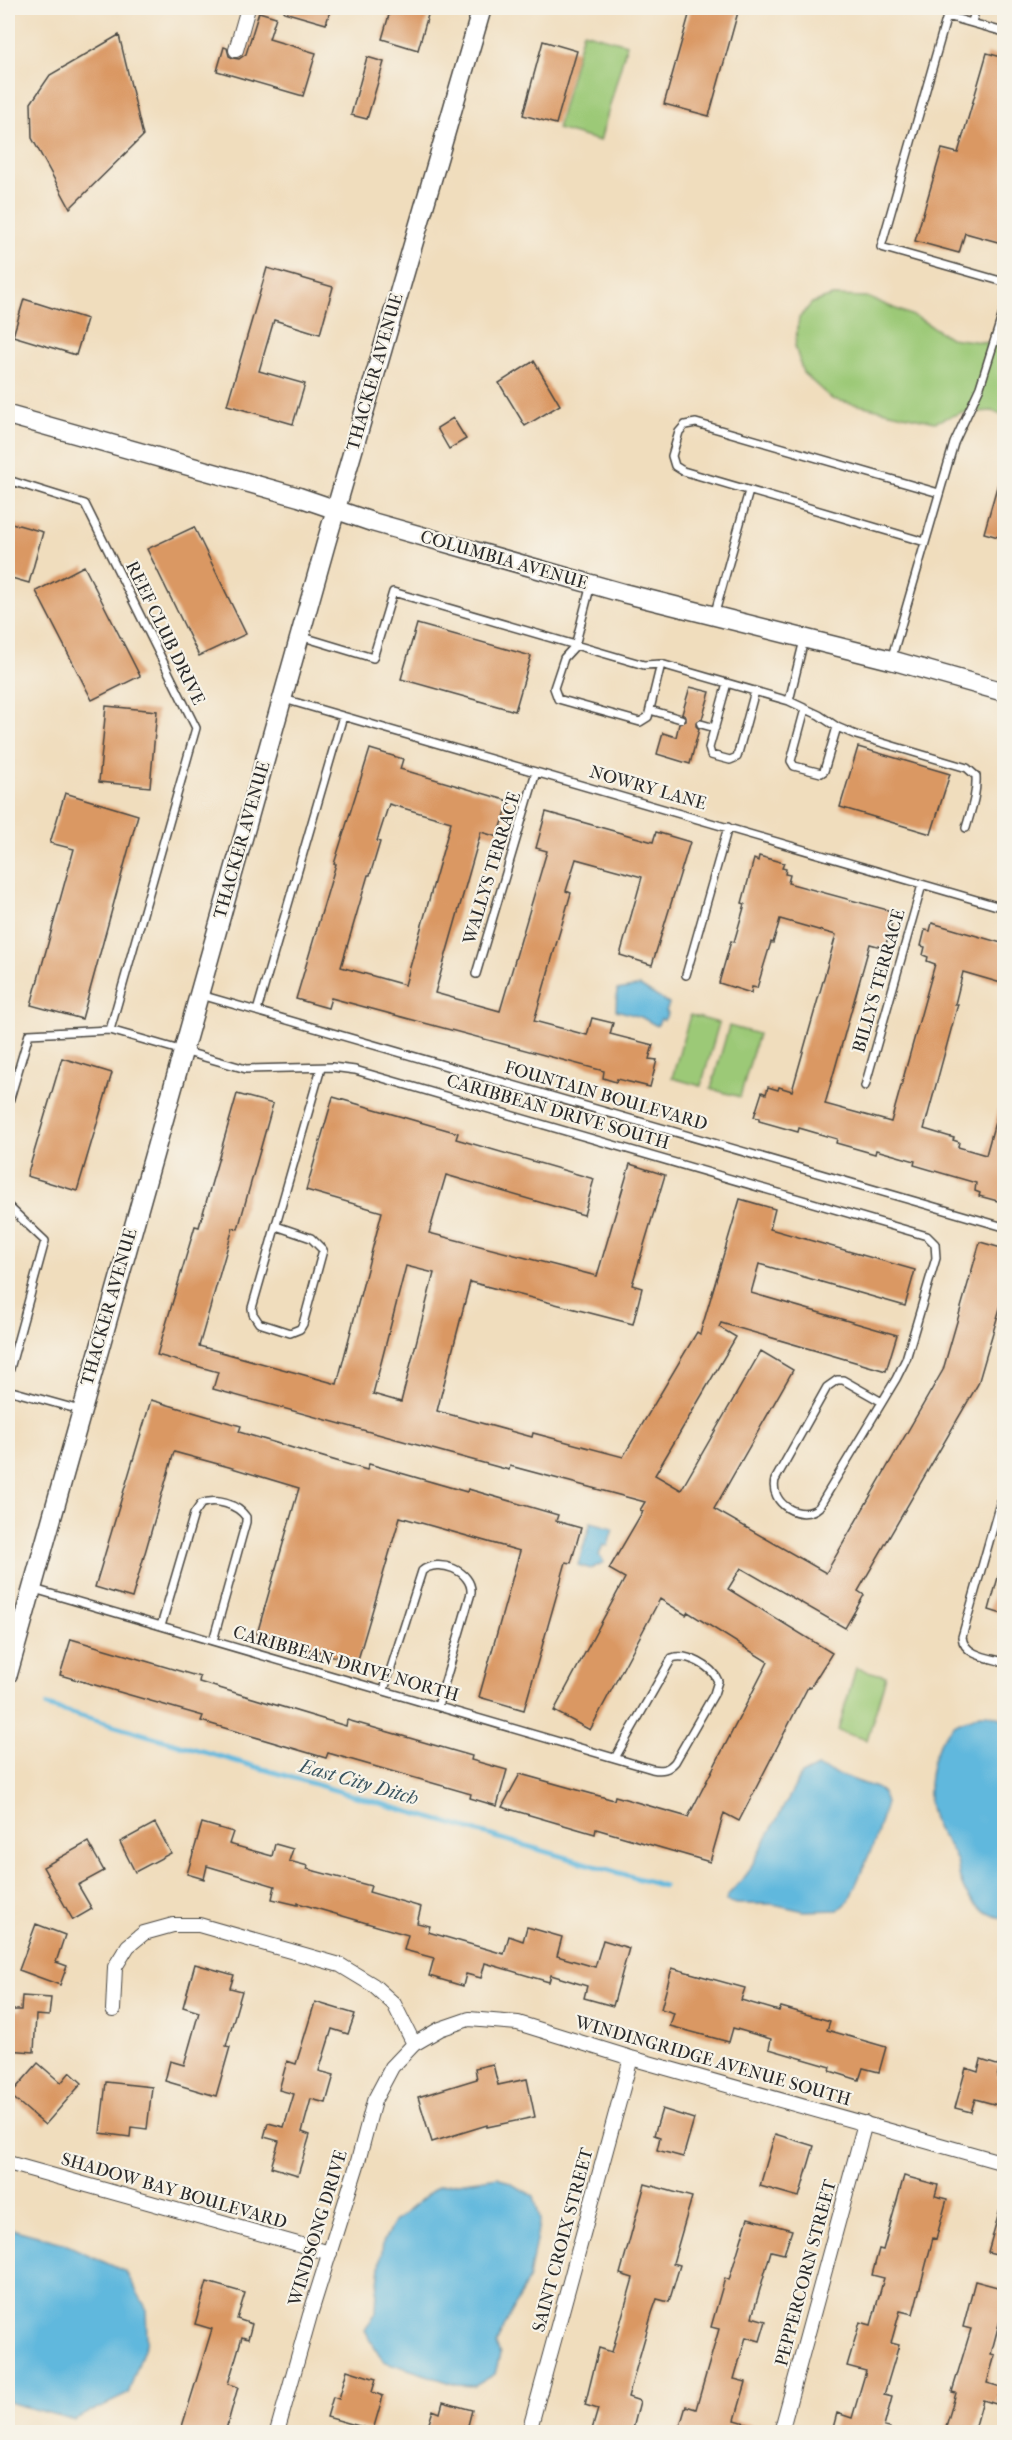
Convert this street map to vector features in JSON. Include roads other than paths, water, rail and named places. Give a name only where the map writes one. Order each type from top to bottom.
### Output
[{"type":"street","points":[[236,50],[248,8]]},
{"type":"street","name":"THACKER AVENUE","points":[[8,1674],[80,1410],[300,636],[482,8]]},
{"type":"street","name":"COLUMBIA AVENUE","points":[[8,415],[299,497],[372,522],[591,584],[891,660],[1005,692]]},
{"type":"street","points":[[113,2010],[115,1967],[128,1946],[144,1934],[173,1925],[199,1925],[340,1965],[374,1985],[394,2004],[414,2044]]},
{"type":"street","name":"WINDINGRIDGE AVENUE SOUTH","points":[[414,2044],[440,2029],[469,2019],[518,2023],[631,2058],[1005,2163]]},
{"type":"street","name":"WINDSONG DRIVE","points":[[277,2433],[374,2101],[392,2067],[414,2044]]},
{"type":"street","name":"SAINT CROIX STREET","points":[[529,2433],[631,2058]]},
{"type":"street","name":"PEPPERCORN STREET","points":[[781,2433],[865,2123]]},
{"type":"street","name":"SHADOW BAY BOULEVARD","points":[[8,2163],[330,2253]]},
{"type":"lane","points":[[972,22],[976,8]]},
{"type":"lane","points":[[1005,32],[947,16],[881,247],[1005,282]]},
{"type":"lane","points":[[891,660],[954,443],[980,387],[1005,310]]},
{"type":"lane","points":[[925,542],[683,471],[675,466],[672,456],[679,432],[685,425],[696,423],[939,493]]},
{"type":"lane","name":"REEF CLUB DRIVE","points":[[8,480],[85,504],[196,728],[110,1030]]},
{"type":"lane","points":[[714,616],[749,491]]},
{"type":"lane","points":[[591,584],[575,646],[564,658],[554,688],[558,699],[640,722],[648,717],[661,664]]},
{"type":"lane","points":[[300,636],[373,658],[393,592],[644,665],[661,664],[755,691],[789,701],[856,735],[961,765],[972,771],[976,776],[975,797],[966,828]]},
{"type":"lane","points":[[789,701],[804,638]]},
{"type":"lane","points":[[727,683],[709,748],[711,755],[730,760],[737,757],[755,691]]},
{"type":"lane","name":"NOWRY LANE","points":[[283,699],[1005,908]]},
{"type":"lane","points":[[805,708],[791,761],[794,766],[821,774],[824,771],[837,727]]},
{"type":"lane","points":[[650,710],[681,720]]},
{"type":"lane","points":[[257,1011],[343,716]]},
{"type":"lane","points":[[701,724],[715,728]]},
{"type":"lane","name":"WALLYS TERRACE","points":[[476,974],[536,772]]},
{"type":"lane","points":[[686,975],[728,827]]},
{"type":"lane","name":"BILLYS TERRACE","points":[[865,1086],[922,885]]},
{"type":"lane","name":"FOUNTAIN BOULEVARD","points":[[199,994],[1005,1227]]},
{"type":"lane","points":[[8,1105],[29,1034],[110,1030],[182,1051]]},
{"type":"lane","name":"CARIBBEAN DRIVE SOUTH","points":[[182,1051],[246,1069],[355,1070],[920,1233],[933,1240],[936,1258],[906,1359],[882,1402]]},
{"type":"lane","points":[[276,1226],[311,1238],[323,1250],[303,1324],[300,1329],[290,1333],[264,1326],[253,1314],[252,1308],[321,1068]]},
{"type":"lane","points":[[8,1206],[45,1241],[8,1376]]},
{"type":"lane","points":[[843,1380],[882,1402],[819,1507],[814,1511],[802,1513],[788,1508],[776,1499],[773,1492],[775,1480],[827,1387],[832,1382],[843,1380]]},
{"type":"lane","points":[[8,1390],[80,1410]]},
{"type":"lane","points":[[1005,1489],[962,1637],[970,1651],[1005,1662]]},
{"type":"lane","points":[[161,1626],[194,1514],[201,1504],[213,1501],[237,1508],[246,1517],[246,1522],[213,1641]]},
{"type":"lane","points":[[384,1690],[422,1571],[427,1567],[437,1565],[462,1572],[470,1580],[471,1593],[438,1706]]},
{"type":"lane","name":"CARIBBEAN DRIVE NORTH","points":[[31,1588],[652,1769],[666,1770],[671,1767],[717,1687],[718,1681],[712,1671],[689,1658],[677,1657],[668,1662],[615,1758]]},
{"type":"water","points":[[640,986],[669,1004],[666,1011],[668,1013],[657,1026],[641,1017],[616,1010],[617,990]]},
{"type":"water","points":[[591,1522],[613,1528],[608,1546],[603,1545],[599,1555],[604,1562],[591,1569],[578,1565]]},
{"type":"water","points":[[979,1714],[1004,1719],[1004,1919],[976,1905],[966,1893],[954,1855],[935,1824],[929,1800],[933,1761],[944,1738],[954,1725]]},
{"type":"water","points":[[817,1767],[876,1788],[882,1792],[886,1803],[875,1841],[849,1900],[838,1910],[804,1911],[773,1904],[737,1904],[726,1901],[727,1896],[747,1874],[801,1775]]},
{"type":"water","points":[[498,2177],[534,2196],[540,2219],[529,2277],[496,2344],[500,2355],[495,2374],[475,2386],[457,2385],[383,2361],[365,2330],[376,2312],[383,2242],[394,2222],[438,2186]]},
{"type":"water","points":[[8,2228],[63,2243],[126,2272],[146,2308],[147,2340],[128,2394],[74,2420],[8,2402]]},
{"type":"waterway","name":"East City Ditch","points":[[47,1706],[664,1886]]}]
